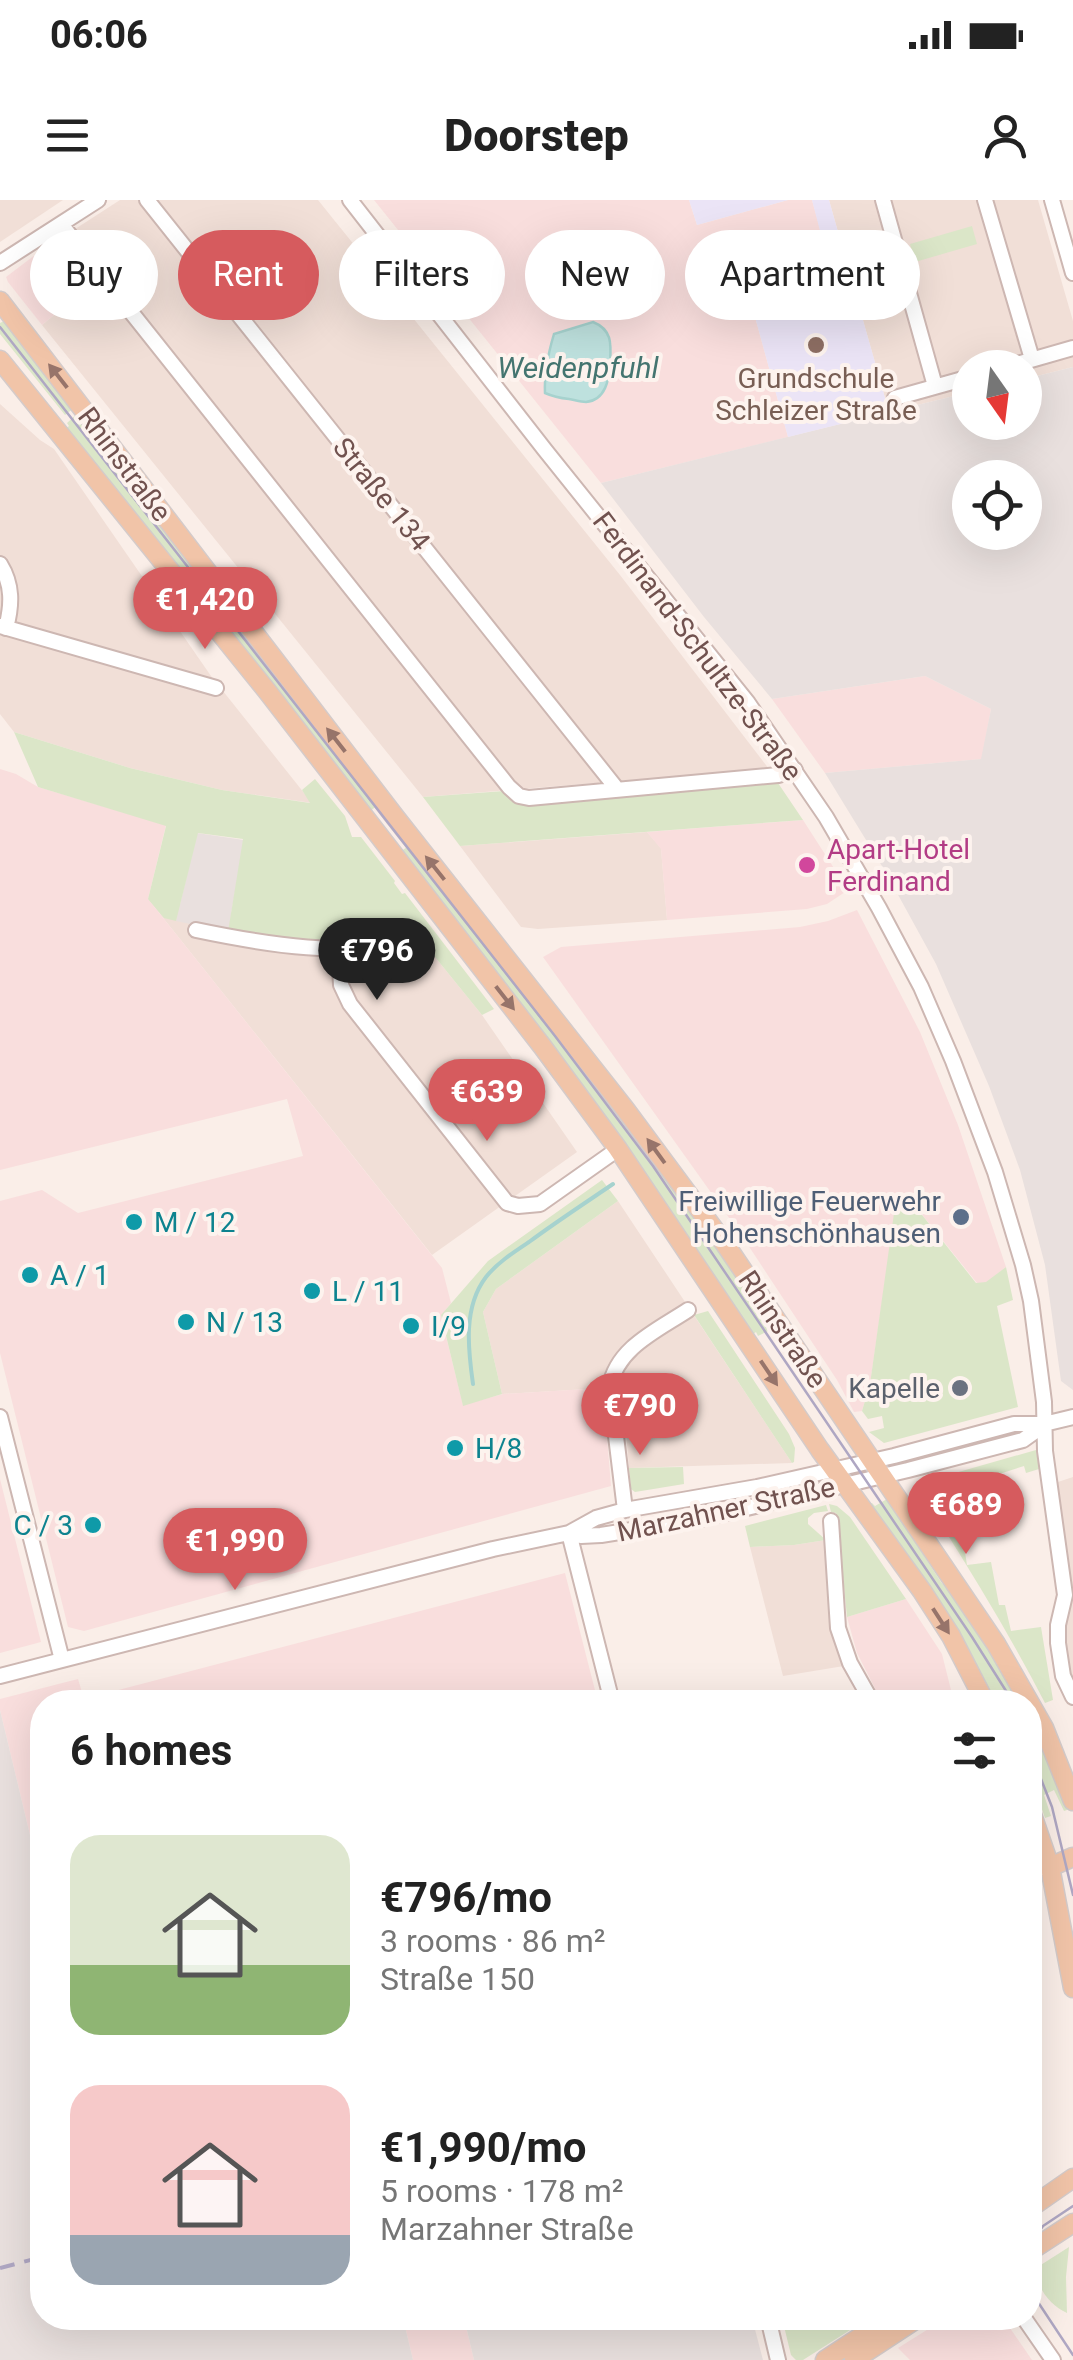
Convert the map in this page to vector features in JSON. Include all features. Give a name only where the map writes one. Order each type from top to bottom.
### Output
[{"type":"main road","name":"Rhinstraße","points":[[0,301],[692,1199],[870,1467],[996,1644],[1023,1690]]},
{"type":"main road","name":"Rhinstraße","points":[[0,360],[255,676],[618,1149],[932,1606],[979,1690]]},
{"type":"main road","name":"Rhinstraße","points":[[1042,1724],[1073,1801]]},
{"type":"main road","points":[[1042,1844],[1073,1988]]},
{"type":"main road","points":[[1050,1867],[1073,1857]]},
{"type":"main road","points":[[1050,1867],[1073,1867]]},
{"type":"main road","points":[[1042,2200],[1073,2178]]},
{"type":"main road","points":[[1042,2243],[1073,2222]]},
{"type":"main road","points":[[825,2360],[871,2330]]},
{"type":"main road","points":[[854,2360],[900,2330]]},
{"type":"street","points":[[0,263],[98,200]]},
{"type":"street","name":"Straße 134","points":[[147,200],[617,789]]},
{"type":"street","name":"Ferdinand-Schultze-Straße","points":[[350,200],[748,703],[826,817],[920,987],[959,1074],[1024,1265],[1037,1332],[1045,1451],[1066,1595],[1058,1625],[1058,1644],[1063,1676],[1073,1697]]},
{"type":"street","points":[[882,200],[936,386]]},
{"type":"street","points":[[985,200],[1029,350]]},
{"type":"street","points":[[1052,200],[1073,273]]},
{"type":"street","points":[[61,224],[519,796],[786,774],[794,770]]},
{"type":"street","points":[[1042,356],[1073,348]]},
{"type":"street","points":[[895,398],[952,382]]},
{"type":"street","points":[[0,564],[11,595],[11,609],[3,627],[216,688]]},
{"type":"street","points":[[196,930],[257,943],[339,951],[419,946]]},
{"type":"street","points":[[339,951],[341,984],[350,1004],[507,1203],[540,1204],[618,1149]]},
{"type":"street","points":[[626,1510],[610,1387],[613,1371],[630,1350],[688,1310]]},
{"type":"street","points":[[0,1417],[62,1660]]},
{"type":"street","points":[[870,1467],[1022,1440],[1044,1424],[1073,1417]]},
{"type":"street","name":"Marzahner Straße","points":[[569,1533],[600,1536],[683,1522],[870,1467]]},
{"type":"street","name":"Marzahner Straße","points":[[0,1676],[569,1533],[596,1518],[626,1510],[840,1477],[870,1467]]},
{"type":"street","points":[[830,1521],[838,1628],[850,1663],[865,1690]]},
{"type":"street","points":[[569,1533],[609,1690]]},
{"type":"street","points":[[1042,1867],[1050,1867]]},
{"type":"street","points":[[771,2330],[778,2360]]},
{"type":"street","points":[[1032,2330],[1053,2360]]},
{"type":"shaded area","points":[[0,200],[63,200],[0,242]]},
{"type":"shaded area","points":[[120,200],[318,200],[342,230],[339,230],[339,320],[415,320],[620,575],[769,769],[423,797],[42,325],[48,320],[158,320],[158,230],[74,230]]},
{"type":"shaded area","points":[[374,200],[689,200],[697,225],[788,200],[812,200],[820,230],[685,230],[685,320],[756,320],[788,437],[601,483],[470,320],[505,320],[505,230],[398,230]]},
{"type":"shaded area","points":[[689,200],[788,200],[697,225]]},
{"type":"shaded area","name":"Grundschule Schleizer Straße","points":[[812,200],[829,200],[837,230],[820,230]]},
{"type":"shaded area","points":[[829,200],[1038,200],[1073,321],[1073,367],[1042,375],[1042,350],[952,350],[952,396],[889,412],[863,320],[920,320],[920,230],[837,230]]},
{"type":"shaded area","points":[[30,259],[30,310],[8,282],[6,277]]},
{"type":"shaded area","name":"Grundschule Schleizer Straße","points":[[756,320],[863,320],[889,412],[788,437]]},
{"type":"shaded area","points":[[1073,367],[1073,1390],[1061,1381],[1045,1265],[1020,1170],[989,1086],[936,964],[825,773],[981,759],[991,709],[925,676],[772,699],[601,483],[952,396],[952,440],[1042,440],[1042,375]]},
{"type":"shaded area","points":[[0,404],[54,449],[211,676],[312,803],[222,790],[130,768],[14,732],[0,714]]},
{"type":"shaded area","points":[[925,676],[991,709],[982,759],[825,773],[772,699]]},
{"type":"shaded area","points":[[0,769],[38,787],[166,825],[148,899],[442,1268],[451,1303],[441,1316],[463,1405],[503,1394],[603,1388],[611,1486],[84,1631],[68,1627],[0,1353],[0,1201],[42,1190],[78,1213],[303,1156],[287,1099],[0,1170]]},
{"type":"shaded area","points":[[803,820],[848,890],[827,904],[807,909],[667,920],[661,849],[647,832]]},
{"type":"shaded area","points":[[647,832],[661,848],[667,920],[521,927],[460,846]]},
{"type":"shaded area","points":[[197,833],[244,840],[228,932],[176,921]]},
{"type":"shaded area","points":[[148,899],[417,941],[482,1015],[577,1152],[432,1255]]},
{"type":"shaded area","points":[[857,910],[920,1032],[958,1125],[1006,1267],[986,1283],[977,1283],[911,1201],[897,1199],[870,1384],[862,1411],[854,1412],[742,1236],[543,957],[561,947],[800,927]]},
{"type":"shaded area","points":[[618,1201],[792,1463],[629,1468],[622,1387],[502,1394],[483,1312],[496,1289]]},
{"type":"shaded area","points":[[1073,1477],[1073,1688],[1063,1633],[1071,1599],[1055,1483]]},
{"type":"shaded area","points":[[0,1479],[41,1642],[0,1653]]},
{"type":"shaded area","points":[[826,1540],[827,1595],[844,1666],[783,1676],[750,1547]]},
{"type":"shaded area","points":[[565,1573],[595,1690],[118,1690]]},
{"type":"shaded area","points":[[906,1599],[942,1654],[951,1690],[876,1690],[857,1653],[847,1617]]},
{"type":"shaded area","points":[[78,1679],[81,1690],[35,1690]]},
{"type":"shaded area","points":[[30,1691],[30,1835],[0,1710],[0,1699]]},
{"type":"shaded area","points":[[0,1710],[30,1835],[30,2330],[406,2330],[413,2360],[0,2360]]},
{"type":"shaded area","points":[[406,2330],[467,2330],[474,2360],[413,2360]]},
{"type":"shaded area","points":[[467,2330],[755,2330],[763,2360],[474,2360]]},
{"type":"shaded area","points":[[927,2330],[1011,2330],[1032,2360],[910,2360],[898,2348]]},
{"type":"green space","points":[[972,226],[977,244],[920,261],[920,241]]},
{"type":"green space","points":[[4,321],[74,408],[65,415],[0,334],[0,323]]},
{"type":"green space","points":[[77,414],[378,805],[369,812],[64,430]]},
{"type":"green space","points":[[14,732],[130,768],[222,790],[310,803],[302,790],[315,779],[345,816],[352,837],[361,837],[494,1009],[482,1015],[417,941],[322,940],[228,932],[243,839],[198,833],[176,921],[164,918],[148,899],[166,826],[38,787]]},
{"type":"green space","points":[[778,783],[803,820],[460,846],[423,797],[504,791],[516,802],[532,803]]},
{"type":"green space","points":[[410,845],[636,1136],[770,1323],[768,1331],[752,1335],[400,852]]},
{"type":"green space","points":[[602,1180],[618,1201],[496,1289],[483,1312],[502,1394],[463,1406],[441,1315],[488,1261]]},
{"type":"green space","points":[[896,1199],[911,1201],[976,1283],[986,1282],[1006,1267],[1013,1300],[997,1306],[1018,1407],[884,1443],[869,1432],[884,1428],[882,1416],[868,1419],[862,1411],[870,1384]]},
{"type":"green space","points":[[708,1311],[789,1434],[795,1448],[794,1462],[694,1315]]},
{"type":"green space","points":[[1036,1450],[1039,1469],[1026,1473],[1024,1466],[955,1488],[967,1565],[991,1562],[999,1605],[1005,1605],[1011,1631],[1041,1627],[1053,1700],[1045,1703],[1042,1690],[1038,1690],[922,1494],[921,1487],[927,1481]]},
{"type":"green space","points":[[683,1467],[684,1484],[635,1492],[631,1489],[629,1468]]},
{"type":"green space","points":[[887,1499],[1015,1690],[988,1690],[955,1632],[866,1505],[875,1506]]},
{"type":"green space","points":[[829,1504],[850,1517],[906,1599],[847,1617],[837,1517]]},
{"type":"green space","points":[[826,1505],[828,1511],[814,1513],[808,1524],[826,1540],[750,1547],[745,1526]]},
{"type":"green space","points":[[1042,1744],[1070,1809],[1064,1811],[1054,1790],[1044,1795],[1051,1816],[1045,1818],[1042,1809]]},
{"type":"green space","points":[[1069,2247],[1067,2313],[1042,2289],[1042,2264]]},
{"type":"green space","points":[[785,2330],[850,2330],[803,2360],[791,2355]]},
{"type":"water","name":"Weidenpfuhl","points":[[593,322],[604,329],[610,344],[609,376],[602,393],[586,402],[545,393],[554,334]]},
{"type":"waterway","points":[[473,1384],[470,1315],[486,1277],[512,1254],[613,1184]]},
{"type":"tram line","points":[[0,327],[653,1166],[1005,1690]]},
{"type":"tram line","points":[[1042,1782],[1073,1895]]},
{"type":"tram line","points":[[1042,2227],[1073,2206]]},
{"type":"tram line","points":[[1042,2308],[1073,2355]]},
{"type":"railway","points":[[0,2268],[30,2260]]},
{"type":"place","name":"Grundschule Schleizer Straße","points":[[816,345]]},
{"type":"place","name":"Apart-Hotel Ferdinand","points":[[807,865]]},
{"type":"place","name":"Freiwillige Feuerwehr Hohenschönhausen","points":[[961,1217]]},
{"type":"place","name":"M / 12","points":[[134,1222]]},
{"type":"place","name":"A / 1","points":[[30,1275]]},
{"type":"place","name":"L / 11","points":[[312,1291]]},
{"type":"place","name":"N / 13","points":[[186,1322]]},
{"type":"place","name":"I/9","points":[[411,1326]]},
{"type":"place","name":"Kapelle","points":[[960,1388]]},
{"type":"place","name":"H/8","points":[[455,1448]]},
{"type":"place","name":"C / 3","points":[[93,1525]]}]
